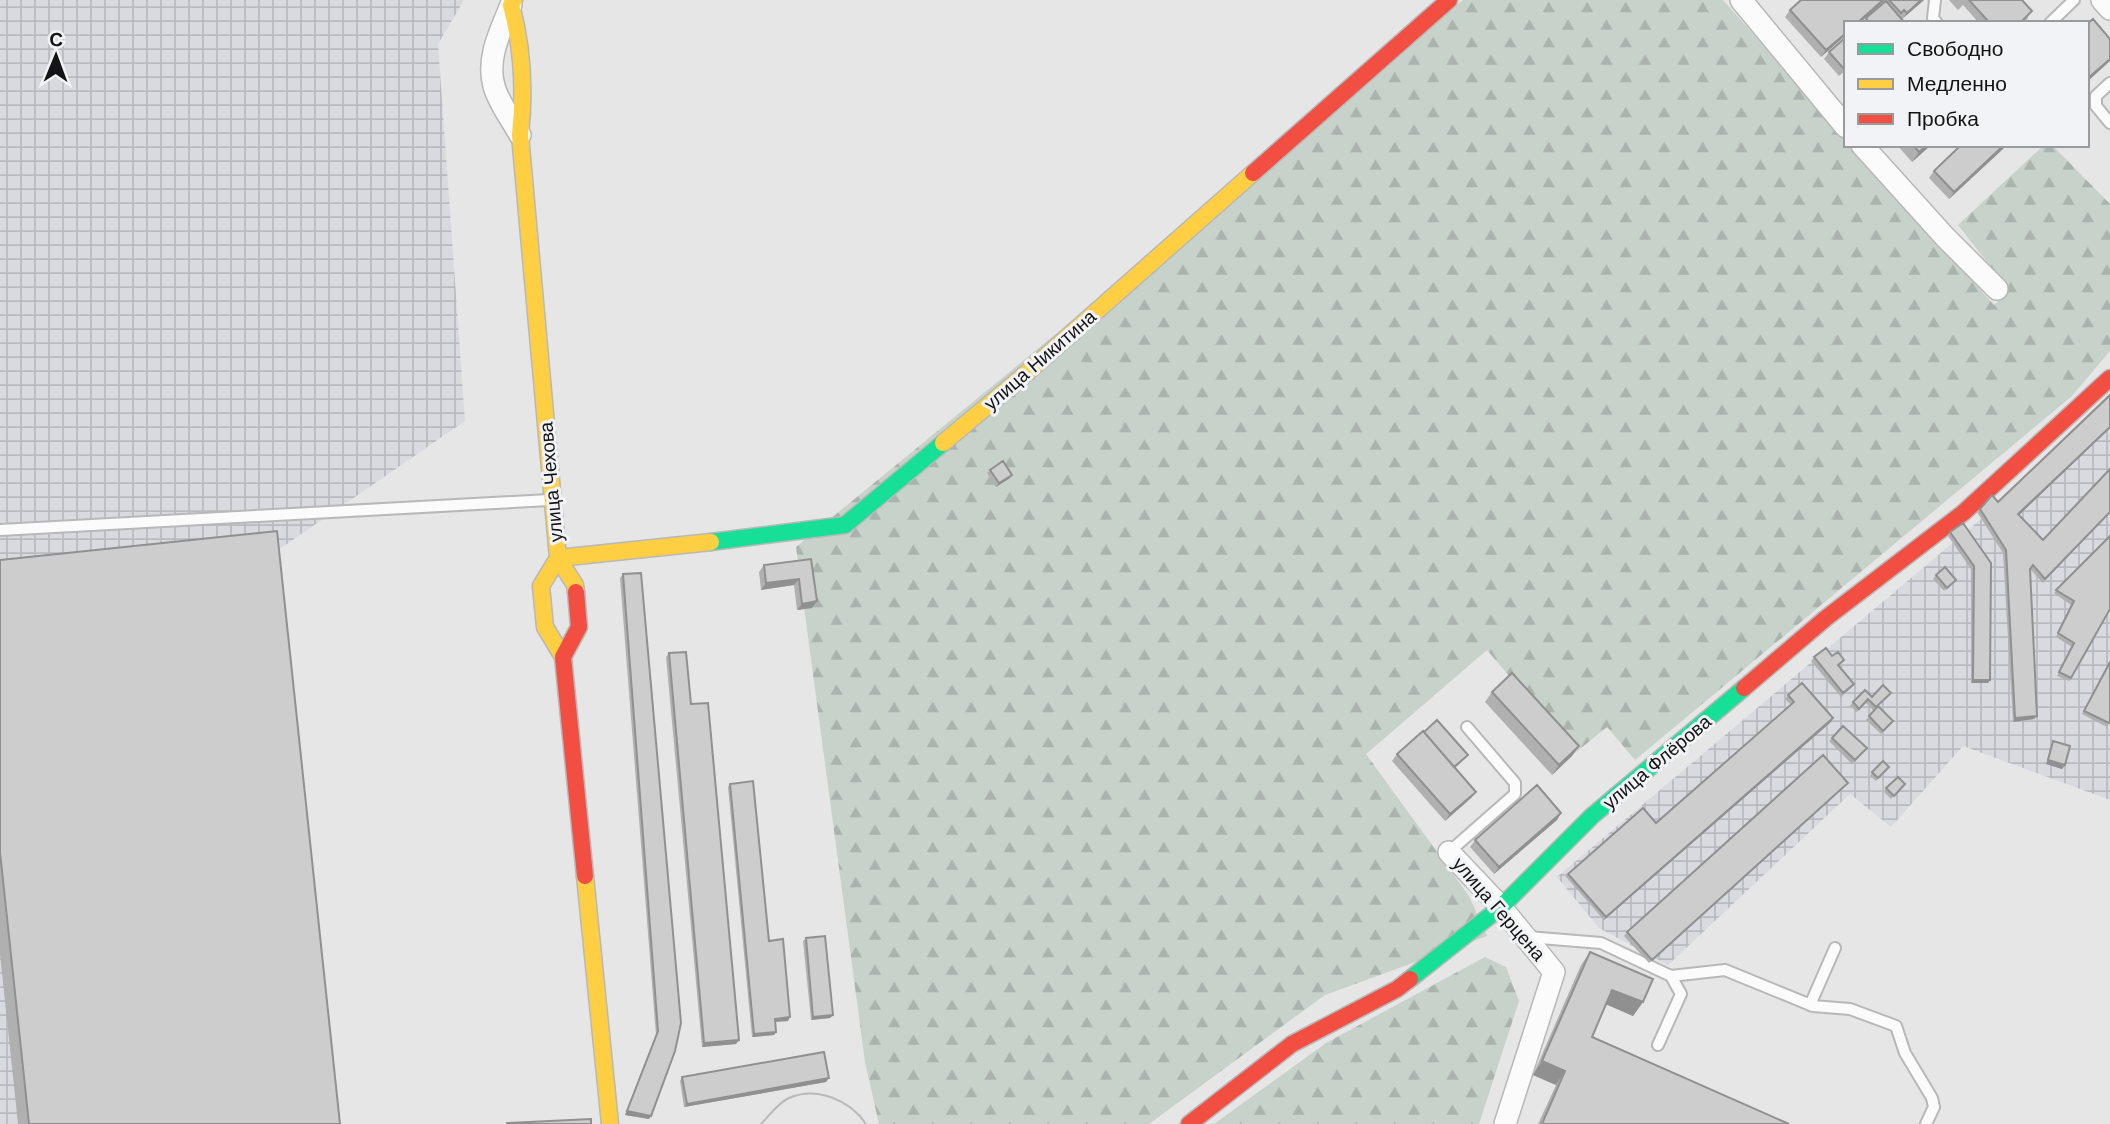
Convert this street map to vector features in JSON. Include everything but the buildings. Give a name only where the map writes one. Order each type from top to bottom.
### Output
[{"type":"street","name":"улица Никитина","points":[[558,558],[778,535],[845,525],[1030,370],[1449,0]]},
{"type":"street","points":[[1741,0],[1844,125]]},
{"type":"street","points":[[2102,0],[2110,9]]},
{"type":"street","name":"улица Чехова","points":[[511,2],[522,40],[525,90],[520,135],[558,558],[575,585],[579,627],[563,657]]},
{"type":"street","points":[[511,2],[497,38],[492,61],[494,86],[520,135]]},
{"type":"street","points":[[1864,147],[1945,237],[1997,289]]},
{"type":"street","name":"улица Флёрова","points":[[1189,1124],[1292,1044],[1397,989],[1501,907],[1592,816],[1826,618],[1963,513],[2110,378]]},
{"type":"street","points":[[558,558],[541,586],[545,627],[563,657],[610,1124]]},
{"type":"street","name":"улица Герцена","points":[[1450,852],[1501,907],[1554,972],[1504,1124]]},
{"type":"lane","points":[[1935,0],[1933,18],[1935,21]]},
{"type":"lane","points":[[2052,21],[2074,0]]},
{"type":"lane","points":[[2110,83],[2096,96],[2096,106],[2110,123]]},
{"type":"lane","points":[[0,530],[552,500]]},
{"type":"lane","points":[[1450,852],[1515,794],[1515,783],[1467,727]]},
{"type":"lane","points":[[1525,937],[1601,943],[1671,976],[1725,970],[1811,1005],[1850,1009],[1896,1026],[1905,1053],[1934,1107],[1926,1124]]},
{"type":"lane","points":[[1811,1005],[1835,948]]},
{"type":"lane","points":[[1658,1045],[1681,994],[1671,976]]},
{"type":"shaded area","points":[[0,0],[464,0],[438,44],[465,421],[268,557],[327,1124],[0,1124]]},
{"type":"shaded area","points":[[2110,410],[2110,800],[1963,746],[1891,827],[1850,794],[1668,965],[1599,928],[1557,877]]},
{"type":"green space","points":[[1463,0],[1723,0],[1844,136],[1844,147],[1854,147],[1994,305],[2009,290],[1958,225],[2042,147],[2054,147],[2110,204],[2110,351],[2072,396],[1635,760],[1607,727],[1575,753],[1487,650],[1366,754],[1469,896],[1487,936],[1325,995],[1149,1124],[879,1124],[865,1062],[796,547]]},
{"type":"green space","points":[[1485,957],[1506,967],[1519,1001],[1479,1124],[1214,1124],[1326,1043]]},
{"type":"tram line","points":[[761,1124],[785,1100],[810,1094],[842,1102],[866,1124]]},
{"type":"traffic: fast","points":[[711,542],[845,525],[943,443]]},
{"type":"traffic: fast","points":[[1410,979],[1501,907],[1592,816],[1744,688]]},
{"type":"traffic: slow","points":[[514,0],[511,5],[522,70],[520,135],[558,558],[575,585],[576,592]]},
{"type":"traffic: slow","points":[[943,443],[1253,173]]},
{"type":"traffic: slow","points":[[563,657],[545,627],[541,586],[558,558],[711,542]]},
{"type":"traffic: slow","points":[[585,876],[610,1124]]},
{"type":"traffic: jam","points":[[1253,173],[1449,0]]},
{"type":"traffic: jam","points":[[1744,688],[1826,618],[1963,513],[2110,378]]},
{"type":"traffic: jam","points":[[576,592],[579,627],[563,657],[585,876]]},
{"type":"traffic: jam","points":[[1189,1124],[1292,1044],[1397,989],[1410,979]]}]
